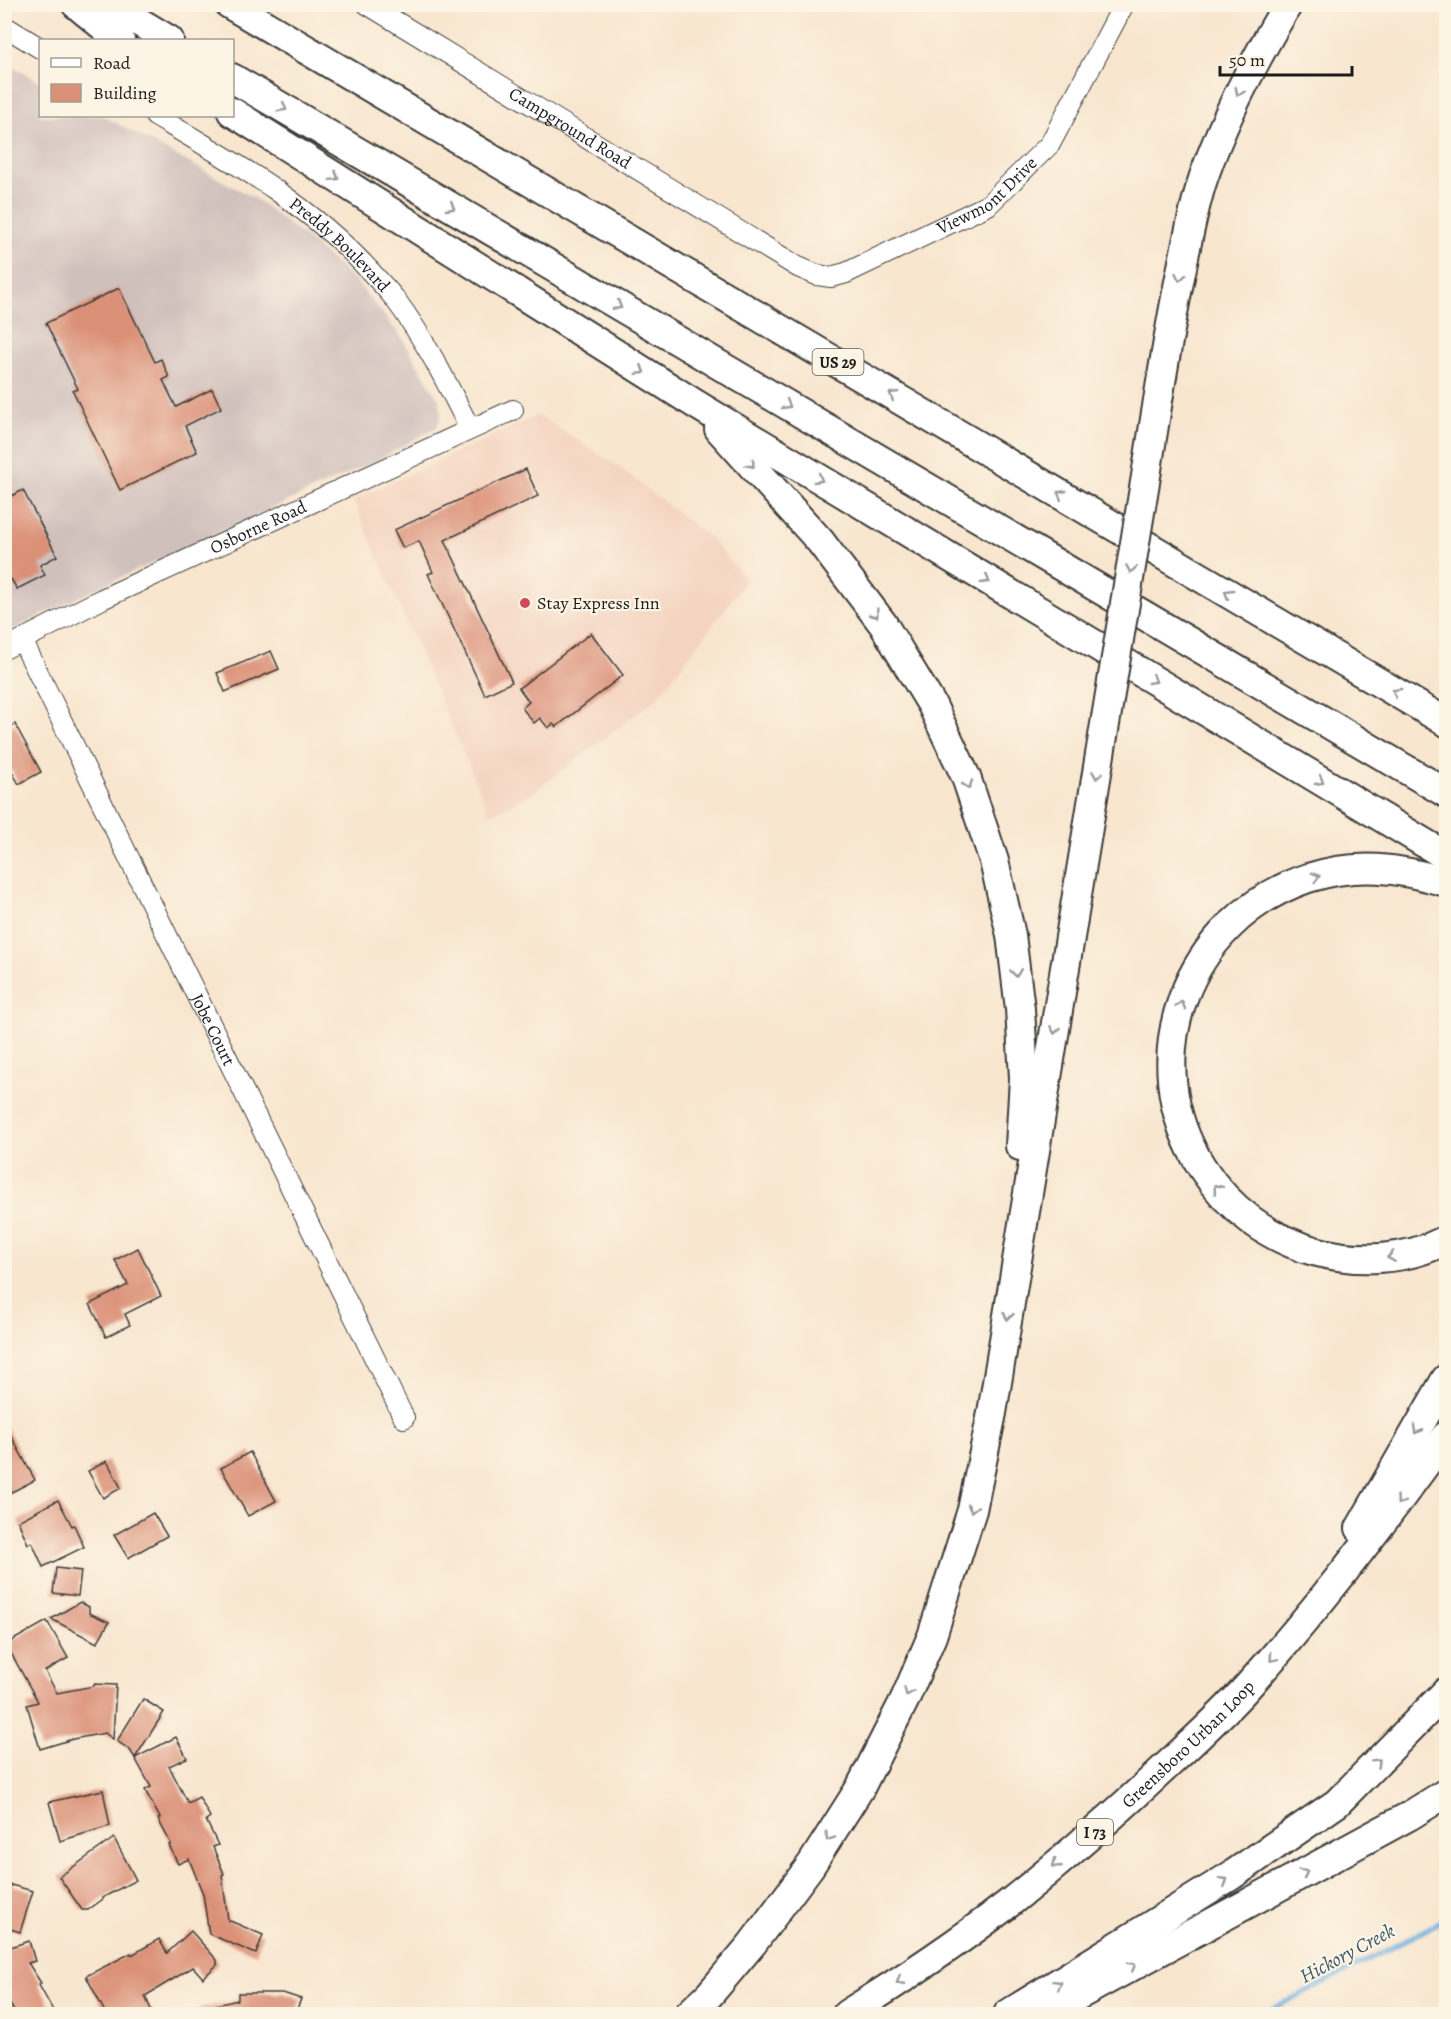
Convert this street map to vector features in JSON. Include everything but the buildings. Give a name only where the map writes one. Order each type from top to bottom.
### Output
[{"type":"highway","points":[[76,4],[119,39]]},
{"type":"highway","points":[[109,4],[167,39]]},
{"type":"highway","name":"US 29","points":[[229,4],[1446,722]]},
{"type":"highway","points":[[689,2014],[709,1995],[752,1944],[811,1865],[860,1788],[905,1699],[932,1636],[972,1510],[992,1413],[1173,312],[1188,236],[1204,176],[1230,108],[1259,52],[1288,4]]},
{"type":"highway","points":[[234,79],[1446,793]]},
{"type":"highway","points":[[234,113],[697,405],[1446,856]]},
{"type":"highway","points":[[697,405],[820,541],[883,624],[932,705],[966,777],[994,861],[1011,935],[1020,1009],[1024,1078],[1021,1141],[1014,1203],[1018,1259]]},
{"type":"highway","points":[[1446,882],[1394,869],[1365,868],[1310,878],[1284,887],[1264,898],[1229,925],[1204,955],[1181,1002],[1173,1033],[1172,1083],[1175,1105],[1191,1148],[1211,1181],[1243,1213],[1267,1231],[1284,1240],[1324,1254],[1361,1259],[1396,1257],[1446,1240]]},
{"type":"highway","name":"I 73","points":[[1311,1613],[1446,1379]]},
{"type":"highway","name":"Greensboro Urban Loop","points":[[847,2014],[913,1973],[1007,1904],[1089,1837],[1176,1758],[1248,1687],[1311,1613],[1391,1513],[1446,1436]]},
{"type":"highway","points":[[1008,2014],[1233,1875],[1337,1803],[1446,1692]]},
{"type":"highway","points":[[1044,2014],[1408,1816],[1446,1793]]},
{"type":"highway","points":[[1408,1816],[1446,1799]]},
{"type":"street","name":"Campground Road","points":[[367,4],[775,252]]},
{"type":"street","name":"Viewmont Drive","points":[[775,252],[798,267],[831,278],[864,266],[988,206],[1050,144],[1124,4]]},
{"type":"street","points":[[4,26],[39,47]]},
{"type":"street","name":"Preddy Boulevard","points":[[157,117],[257,176],[305,210],[356,256],[394,298],[419,334],[470,429]]},
{"type":"street","name":"Osborne Road","points":[[13,645],[102,599],[513,410]]},
{"type":"street","name":"Jobe Court","points":[[13,645],[404,1418]]},
{"type":"shaded area","points":[[7,63],[39,81],[39,117],[105,117],[256,199],[306,238],[356,281],[402,338],[439,400],[441,414],[437,427],[378,460],[5,633],[4,406],[12,402],[4,388],[4,67]]},
{"type":"shaded area","points":[[538,415],[612,462],[708,536],[747,580],[657,698],[529,796],[490,814],[353,500]]},
{"type":"waterway","name":"Hickory Creek","points":[[1262,2014],[1424,1931],[1446,1917]]},
{"type":"place","name":"Stay Express Inn","points":[[525,603]]}]
